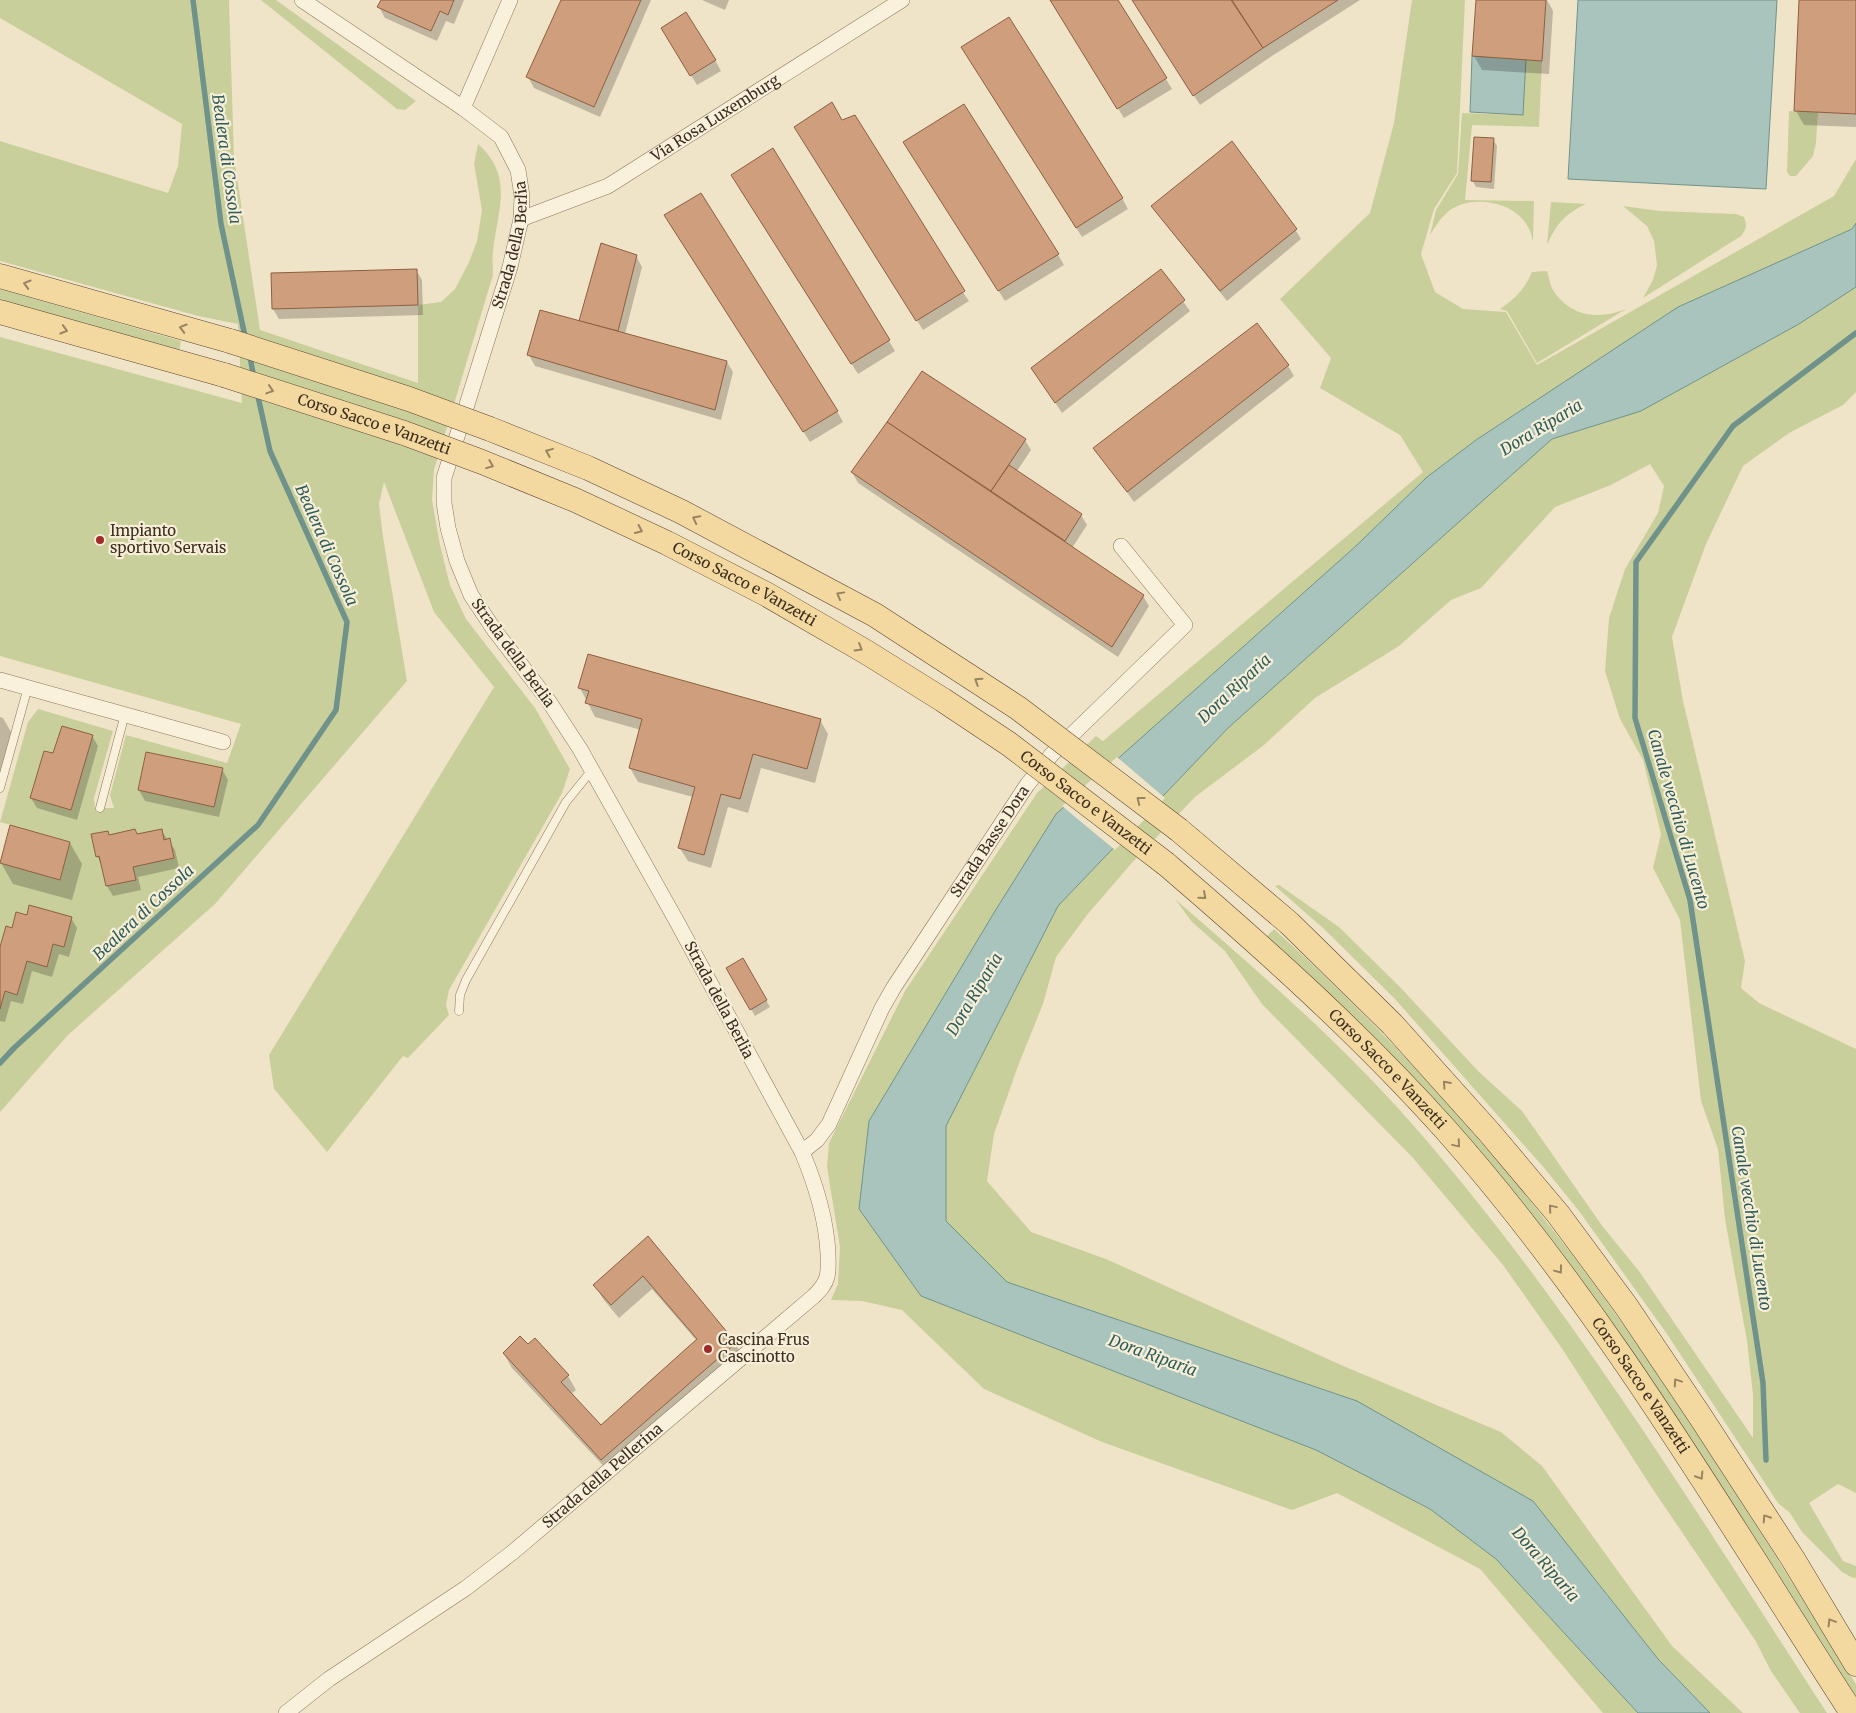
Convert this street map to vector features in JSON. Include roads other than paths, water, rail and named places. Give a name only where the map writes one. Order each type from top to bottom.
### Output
[{"type":"main road","name":"Corso Sacco e Vanzetti","points":[[0,276],[230,341],[409,399],[588,468],[689,515],[875,614],[1018,708],[1179,830],[1289,923],[1392,1024],[1489,1132],[1558,1214],[1626,1306],[1793,1559],[1856,1664]]},
{"type":"main road","name":"Corso Sacco e Vanzetti","points":[[0,312],[224,375],[404,433],[575,500],[667,543],[766,594],[866,652],[1009,744],[1166,864],[1263,948],[1358,1036],[1446,1130],[1530,1232],[1618,1350],[1852,1713]]},
{"type":"street","name":"Strada della Berlia","points":[[302,0],[463,108],[501,137],[518,170],[522,196],[521,219],[510,267],[444,478],[444,503],[448,528],[457,561],[471,595],[495,631],[548,700],[580,749],[676,920],[802,1152],[815,1183]]},
{"type":"street","points":[[463,108],[510,0]]},
{"type":"street","name":"Via Rosa Luxemburg","points":[[521,219],[608,186],[902,0]]},
{"type":"street","name":"Strada Basse Dora","points":[[802,1152],[817,1140],[829,1124],[882,1008],[894,987],[1027,785],[1052,754],[1184,626],[1121,546]]},
{"type":"street","points":[[0,680],[224,742]]},
{"type":"street","name":"Strada della Pellerina","points":[[286,1713],[329,1679],[466,1588],[513,1552],[823,1287],[828,1272],[827,1241],[815,1183]]},
{"type":"lane","points":[[0,788],[28,687]]},
{"type":"lane","points":[[100,808],[124,714]]},
{"type":"lane","points":[[459,1011],[460,995],[466,980],[566,802],[592,770]]},
{"type":"water","points":[[1578,0],[1777,0],[1766,189],[1568,179]]},
{"type":"water","points":[[1472,56],[1526,59],[1523,115],[1470,112]]},
{"type":"water","name":"Dora Riparia","points":[[1856,223],[1856,287],[1799,324],[1641,411],[1552,439],[1228,728],[1058,906],[946,1126],[946,1221],[1007,1282],[1357,1401],[1533,1501],[1658,1659],[1710,1713],[1638,1713],[1496,1559],[1430,1509],[1316,1450],[921,1296],[859,1209],[869,1121],[995,911],[1056,814],[1357,545],[1427,477],[1476,440],[1678,307],[1852,229]]},
{"type":"waterway","name":"Bealera di Cossola","points":[[193,0],[221,224],[246,341]]},
{"type":"waterway","name":"Canale vecchio di Lucento","points":[[1766,1460],[1763,1383],[1690,900],[1635,718],[1636,562],[1733,426],[1856,333]]},
{"type":"waterway","name":"Bealera di Cossola","points":[[249,352],[254,378]]},
{"type":"waterway","name":"Bealera di Cossola","points":[[0,1063],[14,1048],[258,825],[336,710],[347,622],[270,451],[257,392]]},
{"type":"place","name":"Impianto sportivo Servais","points":[[100,540]]},
{"type":"place","name":"Cascina Frus Cascinotto","points":[[708,1349]]}]
